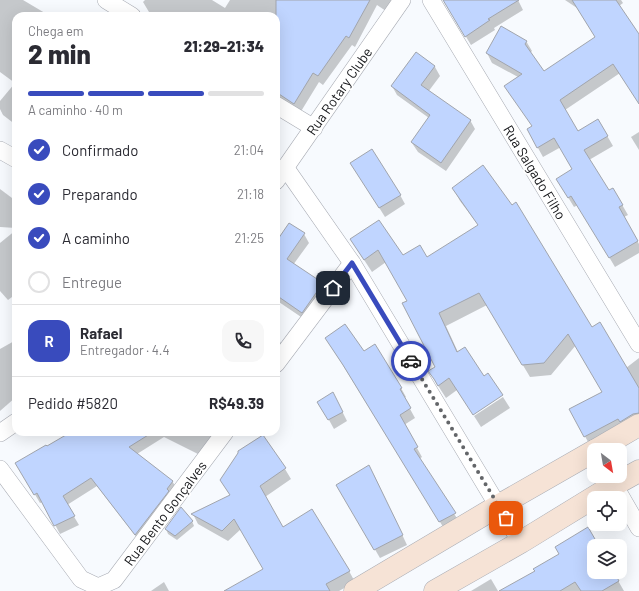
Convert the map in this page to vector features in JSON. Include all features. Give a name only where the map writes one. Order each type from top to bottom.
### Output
[{"type":"street","points":[[106,0],[126,12]]},
{"type":"street","name":"Rua Rotary Clube","points":[[280,174],[314,128],[402,0]]},
{"type":"street","name":"Rua Salgado Filho","points":[[431,0],[639,344]]},
{"type":"street","points":[[280,107],[314,128]]},
{"type":"street","points":[[0,150],[12,158]]},
{"type":"street","points":[[280,174],[352,263],[521,542]]},
{"type":"street","points":[[280,359],[352,263]]},
{"type":"street","points":[[0,433],[12,425]]},
{"type":"street","points":[[608,443],[639,425]]},
{"type":"street","name":"Rua Bento Gonçalves","points":[[0,469],[81,579],[98,587],[114,580],[222,436]]},
{"type":"street","points":[[355,591],[587,455]]},
{"type":"street","points":[[627,475],[639,471]]},
{"type":"street","points":[[435,591],[521,542],[609,483]]},
{"type":"street","points":[[613,483],[639,528]]},
{"type":"building","points":[[276,0],[370,0],[349,38],[346,36],[318,76],[313,73],[294,104],[280,95],[280,12],[276,12]]},
{"type":"building","points":[[443,0],[519,0],[488,19],[490,20],[465,37]]},
{"type":"building","points":[[572,0],[616,0],[639,34],[639,104],[613,64],[560,100],[578,131],[598,119],[608,136],[584,150],[609,190],[613,188],[623,205],[619,207],[638,241],[609,258],[571,196],[568,198],[556,179],[572,169],[554,138],[537,148],[527,129],[532,126],[504,86],[522,74],[486,53],[501,26],[527,41],[525,44],[544,71],[595,37]]},
{"type":"building","points":[[416,52],[435,66],[421,85],[471,120],[441,163],[411,142],[430,115],[391,86]]},
{"type":"building","points":[[372,149],[401,195],[379,208],[350,163]]},
{"type":"building","points":[[483,165],[512,205],[516,202],[592,327],[600,322],[639,388],[639,413],[633,414],[620,422],[618,419],[584,437],[569,409],[602,392],[568,334],[544,363],[522,365],[479,293],[439,313],[457,352],[465,347],[484,376],[488,373],[503,395],[473,415],[449,378],[438,386],[428,371],[435,367],[402,303],[407,301],[378,250],[364,260],[350,239],[379,220],[403,255],[420,245],[427,257],[478,225],[452,188]]},
{"type":"building","points":[[289,223],[305,233],[287,259],[323,283],[302,313],[280,298],[280,236]]},
{"type":"building","points":[[345,324],[364,351],[375,344],[402,388],[400,389],[411,408],[400,415],[418,447],[414,449],[456,513],[439,522],[325,338]]},
{"type":"building","points":[[333,392],[343,412],[328,420],[317,402]]},
{"type":"building","points":[[64,436],[147,436],[129,447],[173,481],[167,489],[169,491],[135,535],[91,478],[63,496],[75,516],[54,526],[37,493],[34,495],[15,463],[46,445],[47,446]]},
{"type":"building","points":[[264,436],[286,468],[260,486],[283,527],[312,509],[350,571],[326,584],[330,591],[224,591],[263,569],[234,519],[222,531],[191,514],[230,495],[220,480],[238,451]]},
{"type":"building","points":[[369,465],[403,535],[374,550],[336,485]]},
{"type":"building","points":[[181,507],[193,521],[175,536],[165,529]]},
{"type":"building","points":[[587,528],[587,531],[590,531],[595,539],[587,539],[587,579],[618,579],[619,581],[602,591],[581,591],[575,582],[560,591],[499,591],[535,571],[533,569],[559,554],[555,547]]},
{"type":"way so far","points":[[411,361],[506,518]]},
{"type":"route","points":[[333,288],[352,263],[411,361]]}]
